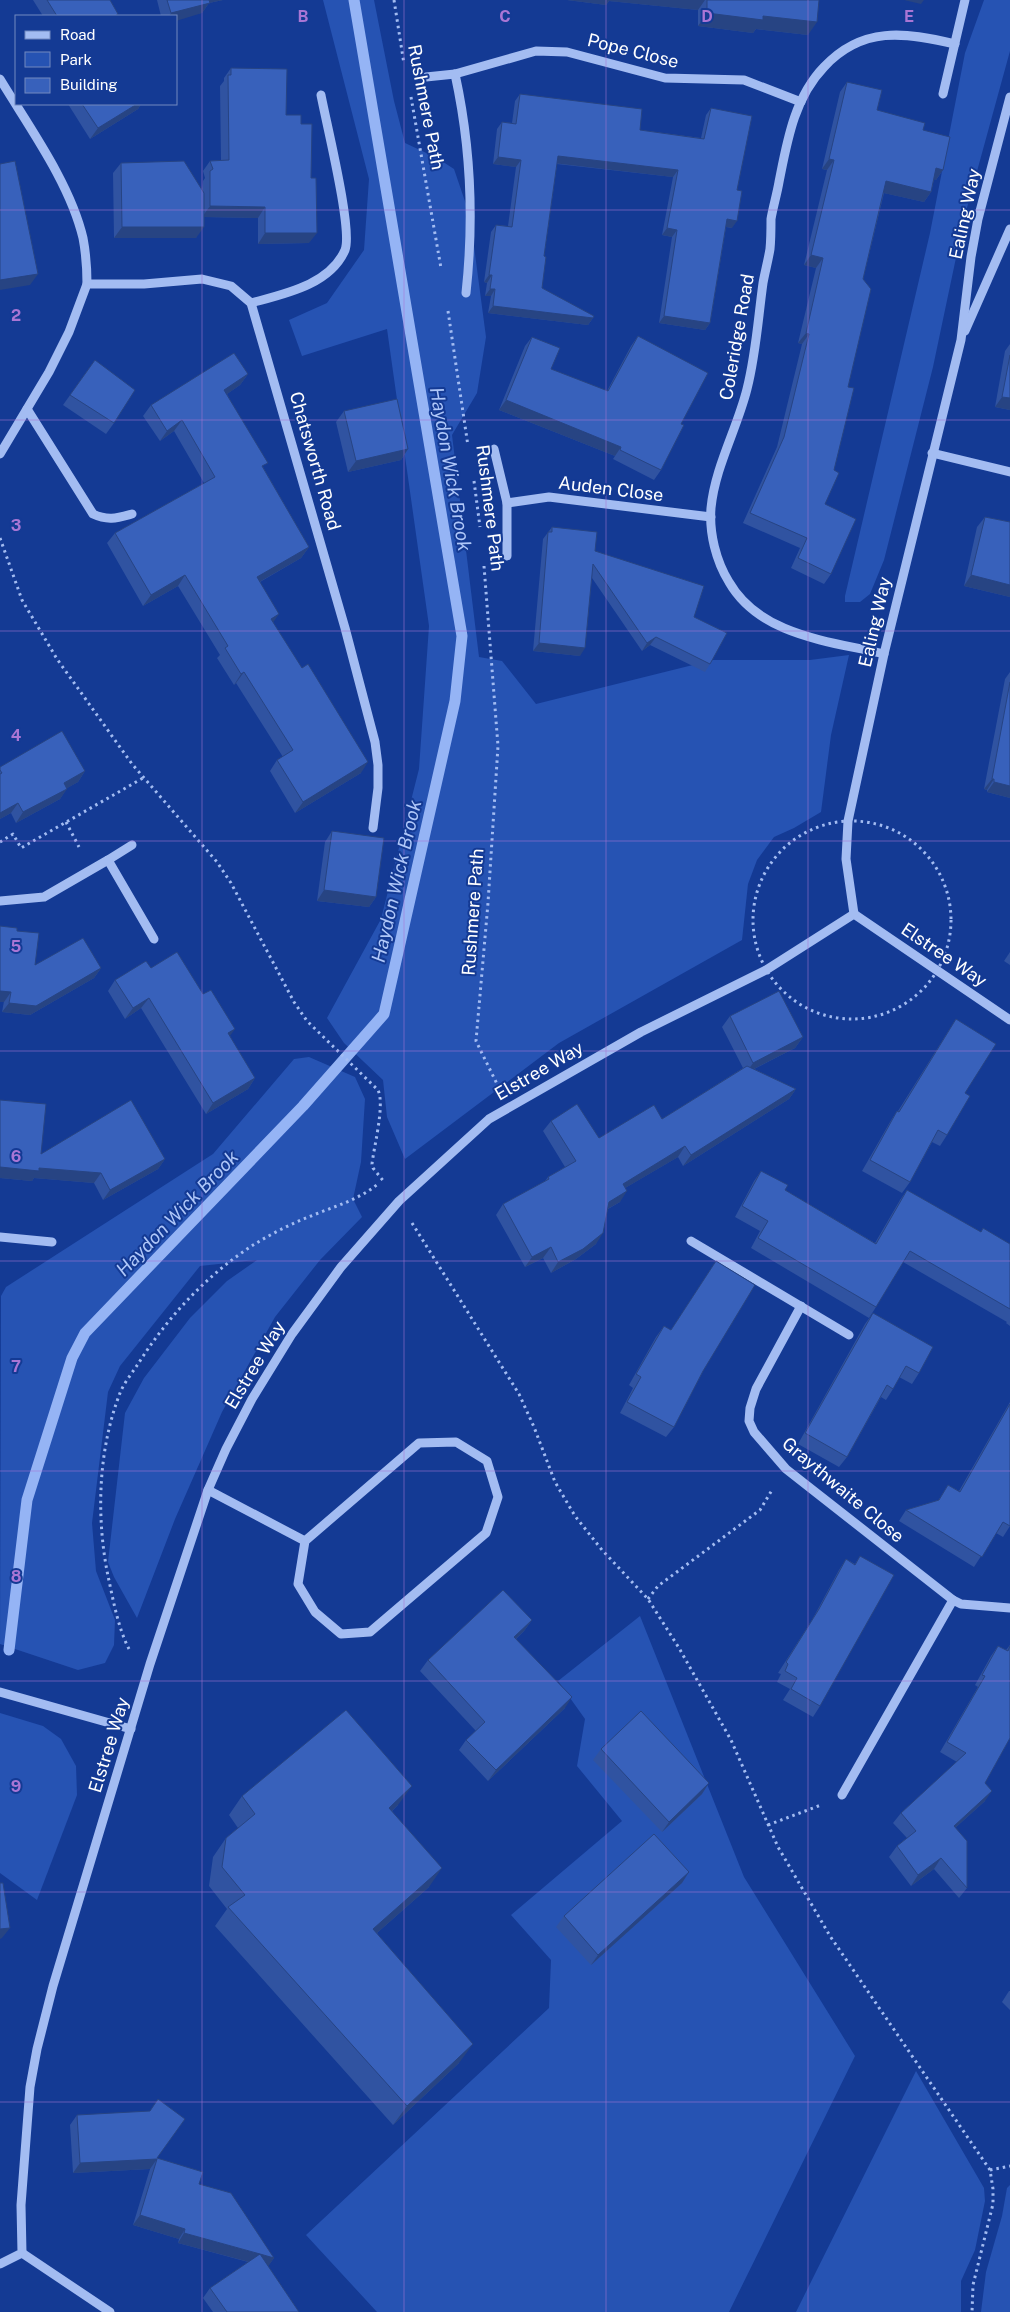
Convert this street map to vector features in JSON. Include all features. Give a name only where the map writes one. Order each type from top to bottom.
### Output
[{"type":"street","points":[[943,94],[965,0]]},
{"type":"street","name":"Coleridge Road","points":[[884,654],[783,628],[758,614],[730,584],[720,564],[711,517],[713,494],[748,388],[770,249],[772,212],[785,148],[801,102],[822,69],[837,54],[855,43],[872,37],[901,35],[955,44]]},
{"type":"street","name":"Pope Close","points":[[426,77],[455,74],[536,52],[567,52],[665,78],[744,80],[801,102]]},
{"type":"street","points":[[455,74],[466,134],[470,169],[470,247],[466,293]]},
{"type":"street","points":[[0,79],[15,105]]},
{"type":"street","points":[[87,284],[144,284],[202,279],[231,286],[251,303],[283,295],[314,281],[332,268],[346,248],[344,208],[321,95]]},
{"type":"street","name":"Ealing Way","points":[[854,914],[846,859],[847,830],[884,654],[961,340],[971,257],[978,219],[1010,97]]},
{"type":"street","points":[[0,454],[49,372],[69,332],[87,284],[87,259],[83,238],[74,215],[60,182],[15,105]]},
{"type":"street","name":"Ealing Way","points":[[961,340],[1010,229]]},
{"type":"street","name":"Chatsworth Road","points":[[251,303],[345,628],[375,742],[378,788],[373,828]]},
{"type":"street","points":[[27,409],[93,514],[103,519],[112,520],[132,514]]},
{"type":"street","points":[[494,449],[507,503],[507,556]]},
{"type":"street","points":[[932,453],[1010,472]]},
{"type":"street","name":"Auden Close","points":[[507,503],[549,497],[711,517]]},
{"type":"street","points":[[0,901],[44,897],[132,845]]},
{"type":"street","points":[[108,860],[154,939]]},
{"type":"street","name":"Elstree Way","points":[[22,2253],[21,2205],[25,2135],[37,2049],[59,1968],[150,1664],[208,1490],[226,1449],[252,1399],[292,1334],[341,1267],[399,1201],[489,1119],[640,1032],[766,970],[854,914],[1010,1020]]},
{"type":"street","points":[[0,1237],[52,1242]]},
{"type":"street","points":[[692,1241],[849,1335]]},
{"type":"street","name":"Graythwaite Close","points":[[801,1306],[756,1389],[750,1408],[749,1421],[754,1432],[786,1469],[953,1600],[961,1604],[1010,1608]]},
{"type":"street","points":[[456,1442],[487,1462],[498,1497],[486,1532],[370,1632],[341,1634],[315,1612],[298,1584],[305,1541],[418,1443],[456,1442]]},
{"type":"street","points":[[208,1490],[305,1541]]},
{"type":"street","points":[[842,1795],[953,1600]]},
{"type":"street","points":[[0,1692],[132,1729]]},
{"type":"street","points":[[0,2264],[22,2253],[110,2312]]},
{"type":"path","name":"Rushmere Path","points":[[394,0],[404,66]]},
{"type":"path","name":"Rushmere Path","points":[[410,91],[442,273]]},
{"type":"path","name":"Rushmere Path","points":[[446,302],[469,449]]},
{"type":"path","name":"Rushmere Path","points":[[473,478],[481,536]]},
{"type":"path","points":[[0,538],[12,576],[32,618],[57,659],[111,737],[143,778],[217,862],[247,909],[294,1002],[307,1021],[371,1082],[380,1094],[372,1164],[399,1201],[519,1394],[555,1482],[574,1516],[602,1550],[648,1598],[679,1648],[731,1740],[778,1847],[830,1936],[990,2170],[993,2204],[972,2285],[972,2312]]},
{"type":"path","name":"Rushmere Path","points":[[484,565],[498,746],[488,903],[476,1041],[508,1107]]},
{"type":"path","points":[[0,842],[13,834],[21,848],[143,778]]},
{"type":"path","points":[[150,1664],[132,1654],[127,1646],[114,1606],[104,1554],[101,1516],[102,1474],[109,1428],[121,1391],[168,1321],[196,1290],[250,1247],[277,1231],[358,1198],[386,1177]]},
{"type":"path","points":[[648,1598],[658,1586],[760,1510],[786,1469]]},
{"type":"path","points":[[768,1825],[842,1795]]},
{"type":"path","points":[[990,2170],[1010,2166]]},
{"type":"green space","points":[[323,0],[374,0],[394,101],[405,143],[437,158],[454,169],[470,216],[486,337],[477,393],[452,435],[479,657],[502,661],[536,704],[713,660],[810,660],[849,655],[831,735],[821,812],[774,837],[757,860],[748,884],[742,940],[559,1043],[405,1159],[387,1117],[383,1080],[344,1043],[327,1018],[381,919],[419,769],[429,626],[387,329],[302,356],[289,320],[327,303],[364,250],[369,179]]},
{"type":"green space","points":[[984,0],[1010,0],[1010,51],[965,215],[933,367],[884,560],[870,594],[860,602],[845,602],[930,233],[965,53]]},
{"type":"green space","points":[[309,1057],[355,1077],[365,1099],[361,1162],[353,1199],[362,1217],[320,1260],[275,1317],[222,1412],[175,1519],[137,1618],[114,1577],[108,1562],[125,1413],[144,1378],[190,1318],[227,1281],[257,1260],[200,1266],[120,1366],[108,1392],[92,1523],[96,1571],[115,1620],[114,1645],[105,1663],[78,1670],[0,1644],[1,1296],[6,1287],[213,1154],[294,1059]]},
{"type":"green space","points":[[640,1616],[744,1877],[855,2056],[729,2312],[377,2312],[306,2235],[549,2008],[551,1960],[511,1915],[622,1821],[577,1766],[585,1719],[558,1681]]},
{"type":"green space","points":[[0,1713],[43,1726],[61,1739],[76,1766],[77,1795],[37,1900],[0,1873]]},
{"type":"green space","points":[[916,2071],[984,2188],[985,2201],[975,2250],[961,2281],[961,2312],[796,2312]]},
{"type":"green space","points":[[1010,2185],[1010,2312],[981,2312],[986,2272],[1002,2216],[1007,2188]]},
{"type":"building","points":[[47,0],[110,0],[118,14],[116,15],[56,15]]},
{"type":"building","points":[[167,0],[209,0],[210,3],[171,13]]},
{"type":"building","points":[[707,0],[819,0],[817,22],[763,16],[763,20],[707,13]]},
{"type":"building","points":[[231,68],[287,69],[286,115],[301,115],[301,124],[312,124],[311,178],[316,178],[317,233],[265,233],[265,207],[210,206],[210,171],[213,169],[210,161],[229,160],[228,75],[231,75]]},
{"type":"building","points":[[847,82],[882,90],[877,110],[925,123],[923,130],[950,137],[943,170],[936,168],[931,192],[886,181],[863,279],[871,289],[848,387],[854,388],[834,470],[839,473],[825,504],[856,519],[831,574],[798,558],[807,538],[750,513],[784,437],[809,334],[806,333],[823,258],[811,255],[834,160],[829,159]]},
{"type":"building","points":[[520,94],[642,109],[640,130],[704,139],[711,108],[752,116],[737,190],[742,191],[737,221],[727,219],[710,323],[664,316],[677,230],[667,228],[678,170],[558,156],[544,256],[546,257],[542,288],[594,316],[593,318],[493,306],[495,289],[490,289],[492,275],[489,275],[496,225],[512,227],[521,160],[498,157],[502,122],[516,124]]},
{"type":"building","points":[[83,105],[135,105],[98,128]]},
{"type":"building","points":[[15,161],[38,274],[0,280],[0,164]]},
{"type":"building","points":[[184,161],[204,193],[204,227],[122,227],[121,163]]},
{"type":"building","points":[[638,336],[708,373],[681,424],[684,425],[661,470],[620,450],[621,447],[506,400],[532,337],[560,348],[551,369],[608,391]]},
{"type":"building","points":[[234,353],[248,374],[224,390],[268,463],[262,466],[309,547],[257,577],[279,614],[271,619],[302,668],[308,664],[368,762],[303,802],[277,760],[293,750],[244,672],[241,674],[225,648],[228,646],[185,575],[151,595],[115,533],[215,477],[182,420],[167,431],[151,405]]},
{"type":"building","points":[[1010,355],[1010,398],[1002,397]]},
{"type":"building","points":[[95,360],[135,390],[114,423],[70,395]]},
{"type":"building","points":[[397,399],[408,449],[356,461],[344,411]]},
{"type":"building","points":[[985,517],[1010,522],[1010,585],[971,575]]},
{"type":"building","points":[[552,527],[597,532],[595,551],[704,586],[694,617],[727,633],[710,664],[656,637],[647,643],[593,564],[585,648],[539,643],[548,532],[552,532]]},
{"type":"building","points":[[1010,682],[1010,786],[994,782],[994,779],[992,779]]},
{"type":"building","points":[[62,731],[85,771],[64,783],[67,789],[23,812],[18,803],[0,813],[0,774],[2,773],[0,767]]},
{"type":"building","points":[[332,831],[384,838],[376,897],[324,890]]},
{"type":"building","points":[[0,926],[17,928],[17,931],[39,933],[35,965],[83,938],[101,968],[36,1006],[9,1003],[11,992],[0,991]]},
{"type":"building","points":[[177,952],[203,994],[211,990],[235,1029],[228,1033],[255,1078],[213,1103],[149,998],[133,1008],[115,980],[146,961],[151,968]]},
{"type":"building","points":[[779,991],[803,1037],[753,1063],[730,1016]]},
{"type":"building","points":[[956,1019],[996,1044],[965,1093],[970,1096],[947,1135],[938,1130],[910,1182],[870,1160],[897,1111],[899,1112]]},
{"type":"building","points":[[747,1066],[796,1089],[691,1155],[685,1146],[623,1184],[627,1191],[609,1202],[603,1233],[583,1249],[558,1262],[551,1247],[532,1257],[503,1204],[549,1179],[548,1177],[576,1161],[551,1121],[577,1104],[599,1138],[654,1105],[662,1119]]},
{"type":"building","points":[[0,1100],[46,1104],[41,1154],[131,1100],[165,1159],[110,1190],[101,1173],[39,1168],[39,1171],[0,1167]]},
{"type":"building","points":[[761,1171],[788,1185],[785,1190],[876,1244],[907,1190],[981,1232],[983,1228],[1010,1244],[1010,1309],[910,1251],[876,1307],[758,1238],[768,1221],[742,1206]]},
{"type":"building","points":[[716,1261],[755,1285],[703,1371],[674,1427],[627,1402],[641,1377],[636,1374],[664,1326],[671,1330]]},
{"type":"building","points":[[873,1313],[933,1347],[919,1373],[906,1366],[893,1389],[887,1385],[847,1457],[805,1433]]},
{"type":"building","points":[[1010,1404],[1010,1526],[1003,1522],[982,1557],[906,1510],[939,1500],[948,1485],[960,1492]]},
{"type":"building","points":[[860,1556],[894,1575],[820,1706],[791,1689],[797,1678],[785,1671],[788,1664],[786,1662],[819,1609],[846,1559],[855,1565]]},
{"type":"building","points":[[503,1590],[532,1620],[514,1637],[572,1697],[496,1770],[466,1740],[485,1722],[428,1660]]},
{"type":"building","points":[[998,1646],[1008,1651],[1010,1646],[1010,1738],[985,1783],[992,1791],[954,1826],[967,1841],[967,1888],[941,1858],[918,1875],[897,1846],[916,1831],[901,1813],[966,1753],[947,1742],[985,1676],[982,1675]]},
{"type":"building","points":[[346,1710],[412,1786],[389,1808],[442,1868],[373,1929],[473,2044],[407,2106],[228,1907],[245,1895],[222,1867],[226,1838],[255,1814],[242,1796]]},
{"type":"building","points":[[641,1711],[709,1783],[669,1822],[601,1749]]},
{"type":"building","points":[[654,1834],[689,1872],[598,1955],[564,1916]]},
{"type":"building","points":[[0,1883],[3,1883],[10,1928],[0,1929]]},
{"type":"building","points":[[158,2099],[185,2119],[157,2158],[203,2172],[199,2184],[231,2193],[274,2258],[184,2233],[185,2229],[140,2215],[157,2159],[80,2163],[77,2115],[150,2111]]},
{"type":"building","points":[[260,2254],[299,2312],[227,2312],[210,2288]]},
{"type":"waterway","name":"Haydon Wick Brook","points":[[9,1650],[27,1500],[72,1358],[85,1333],[303,1106],[384,1014],[455,701],[462,636],[354,0]]}]
